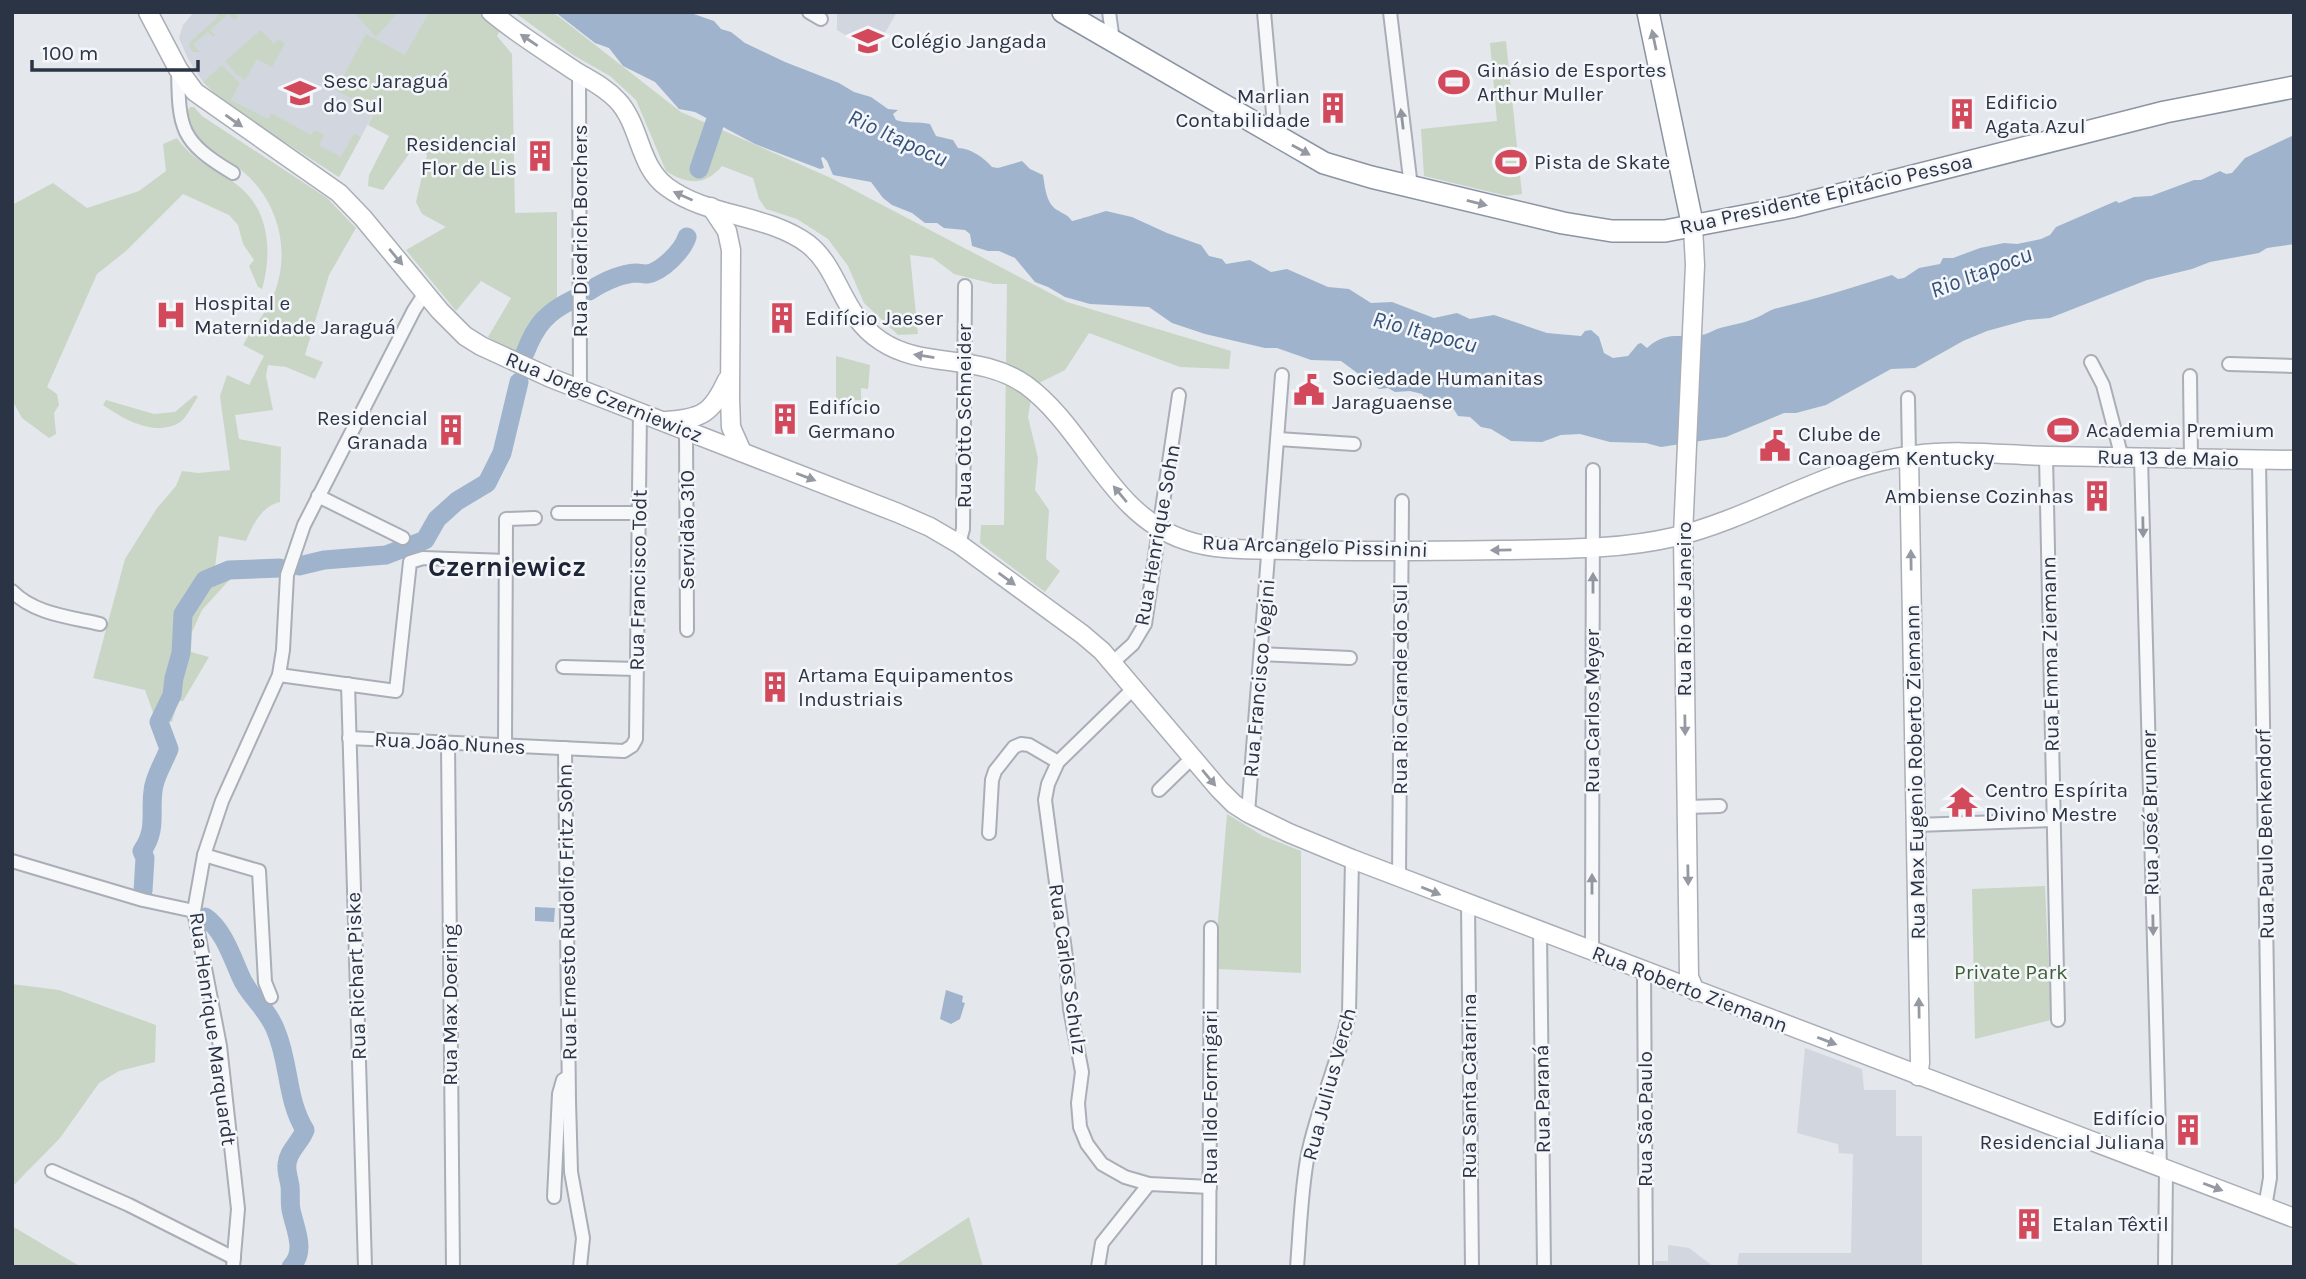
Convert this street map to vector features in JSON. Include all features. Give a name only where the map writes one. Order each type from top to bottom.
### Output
[{"type":"highway","name":"Rua Presidente Epitácio Pessoa","points":[[1063,12],[1324,163],[1411,187],[1592,229],[1624,232],[1692,227],[1791,207],[2165,112],[2294,87]]},
{"type":"highway","points":[[1648,12],[1692,227]]},
{"type":"main road","name":"Rua Jorge Czerniewicz","points":[[148,12],[178,69],[195,92],[339,193],[449,321],[481,346],[493,354],[930,527],[958,544],[1082,634],[1112,663],[1133,689]]},
{"type":"main road","name":"Rua Arcangelo Pissinini","points":[[491,12],[610,93],[629,115],[646,160],[658,180],[670,190],[683,197],[791,234],[818,253],[857,321],[882,342],[915,355],[985,365],[1010,375],[1042,398],[1137,512],[1181,539],[1202,544],[1269,549],[1401,551],[1593,547],[1662,540],[1683,535]]},
{"type":"main road","points":[[711,207],[727,231],[731,250],[731,427],[743,452]]},
{"type":"main road","points":[[731,250],[742,233],[756,227],[770,226]]},
{"type":"main road","name":"Rua Rio de Janeiro","points":[[1692,227],[1695,265],[1683,535],[1689,977],[1695,991]]},
{"type":"main road","points":[[662,421],[686,419],[706,412],[714,406],[729,377]]},
{"type":"main road","name":"Rua 13 de Maio","points":[[1683,535],[1758,509],[1840,473],[1909,462],[1938,453],[2294,460]]},
{"type":"main road","name":"Rua Max Eugenio Roberto Ziemann","points":[[1909,462],[1917,825],[1918,1076]]},
{"type":"main road","points":[[1684,501],[1689,513],[1696,519],[1718,523]]},
{"type":"main road","name":"Rua Roberto Ziemann","points":[[1133,689],[1234,804],[1289,833],[1468,905],[2294,1218]]},
{"type":"street","points":[[1110,12],[1112,41]]},
{"type":"street","points":[[1264,12],[1275,135]]},
{"type":"street","points":[[1390,12],[1411,187]]},
{"type":"street","points":[[178,69],[178,102],[185,133],[192,144],[233,173]]},
{"type":"street","name":"Rua Diedrich Borchers","points":[[579,73],[580,389]]},
{"type":"street","points":[[178,102],[186,94],[195,92]]},
{"type":"street","name":"Rua Otto Schneider","points":[[958,544],[963,529],[965,286]]},
{"type":"street","name":"Rua Henrique Marquardt","points":[[234,1262],[238,1209],[221,1060],[194,911],[204,855],[222,802],[279,675],[287,575],[304,525],[425,293]]},
{"type":"street","points":[[2091,362],[2103,384],[2122,458]]},
{"type":"street","points":[[2229,364],[2294,366]]},
{"type":"street","name":"Rua Francisco Vegini","points":[[1248,813],[1282,374]]},
{"type":"street","points":[[2190,376],[2191,459]]},
{"type":"street","name":"Rua Henrique Sohn","points":[[1112,663],[1133,644],[1145,624],[1179,395]]},
{"type":"street","name":"Rua Max Eugenio Roberto Ziemann","points":[[1909,398],[1909,462]]},
{"type":"street","name":"Rua Francisco Todt","points":[[632,746],[636,739],[640,412]]},
{"type":"street","name":"Servidão 310","points":[[686,430],[687,630]]},
{"type":"street","points":[[1278,439],[1354,444]]},
{"type":"street","name":"Rua Emma Ziemann","points":[[2046,456],[2058,1020]]},
{"type":"street","name":"Rua José Brunner","points":[[2141,458],[2165,1267]]},
{"type":"street","name":"Rua Paulo Benkendorf","points":[[2259,460],[2270,1178],[2265,1207]]},
{"type":"street","name":"Rua Carlos Meyer","points":[[1592,952],[1593,470]]},
{"type":"street","points":[[318,496],[403,538]]},
{"type":"street","name":"Rua Rio Grande do Sul","points":[[1399,878],[1402,501]]},
{"type":"street","points":[[558,513],[639,513]]},
{"type":"street","points":[[505,745],[506,519],[535,518]]},
{"type":"street","points":[[279,675],[396,691],[408,567],[415,559],[506,561]]},
{"type":"street","points":[[12,591],[21,601],[35,608],[100,624]]},
{"type":"street","points":[[1261,654],[1350,658]]},
{"type":"street","points":[[563,667],[636,670]]},
{"type":"street","name":"Rua Richart Piske","points":[[348,684],[365,1267]]},
{"type":"street","name":"Rua Carlos Schulz","points":[[1133,689],[1058,762],[1048,785],[1045,807],[1066,958],[1070,1009],[1082,1072],[1078,1103],[1080,1127],[1093,1154],[1102,1164],[1125,1177],[1149,1184],[1210,1187]]},
{"type":"street","name":"Rua João Nunes","points":[[349,738],[624,751],[632,746]]},
{"type":"street","name":"Rua Max Doering","points":[[448,743],[453,1267]]},
{"type":"street","points":[[989,833],[995,771],[1014,747],[1029,745],[1058,762]]},
{"type":"street","name":"Rua Ernesto Rudolfo Fritz Sohn","points":[[565,748],[568,1077],[571,1172],[583,1238],[580,1267]]},
{"type":"street","points":[[1159,790],[1192,758]]},
{"type":"street","points":[[1686,807],[1720,807]]},
{"type":"street","points":[[1917,825],[2054,820]]},
{"type":"street","points":[[204,855],[259,871],[265,982],[271,998]]},
{"type":"street","name":"Rua Julius Verch","points":[[1297,1267],[1308,1155],[1349,1013],[1352,859]]},
{"type":"street","points":[[12,861],[143,900],[194,911]]},
{"type":"street","name":"Rua Santa Catarina","points":[[1468,905],[1472,1267]]},
{"type":"street","name":"Rua Ildo Formigari","points":[[1209,1267],[1211,928]]},
{"type":"street","name":"Rua Paraná","points":[[1540,932],[1544,1267]]},
{"type":"street","name":"Rua São Paulo","points":[[1644,972],[1646,1267]]},
{"type":"street","name":"Rua Ernesto Rudolfo Fritz Sohn","points":[[554,1197],[559,1094],[562,1080],[568,1077]]},
{"type":"street","points":[[51,1171],[129,1205],[234,1262]]},
{"type":"street","points":[[1098,1267],[1102,1243],[1149,1184]]},
{"type":"shaded area","name":"Sesc Jaraguá do Sul","points":[[194,12],[429,12],[339,177],[226,104],[203,82],[188,59],[179,38],[183,25]]},
{"type":"shaded area","name":"Colégio Jangada","points":[[837,12],[897,12],[874,52],[837,30]]},
{"type":"shaded area","points":[[1805,1048],[1862,1069],[1864,1090],[1896,1090],[1896,1136],[1922,1136],[1922,1267],[1737,1267],[1739,1253],[1851,1253],[1853,1154],[1839,1153],[1838,1144],[1797,1133]]},
{"type":"shaded area","points":[[1668,1245],[1689,1248],[1714,1267],[1655,1267],[1655,1261],[1668,1261]]},
{"type":"green space","points":[[219,12],[234,12],[238,17],[235,20],[228,14],[210,30],[215,35],[213,37],[208,32],[193,44],[200,52],[193,52],[189,46],[191,41],[216,19]]},
{"type":"green space","points":[[354,12],[398,12],[376,37]]},
{"type":"green space","points":[[429,12],[510,12],[497,36],[512,54],[515,213],[557,212],[557,299],[571,299],[571,311],[548,323],[537,340],[531,357],[506,348],[488,337],[511,298],[481,281],[456,311],[406,250],[446,227],[422,214],[416,202],[427,155],[414,147],[383,190],[368,186],[369,175],[389,136],[368,125],[375,111],[336,90],[366,34],[405,55]]},
{"type":"green space","points":[[514,12],[553,12],[681,112],[831,178],[1067,302],[1231,351],[1229,369],[1180,367],[1089,333],[1065,370],[1033,386],[1028,417],[1038,458],[1035,490],[1049,510],[1046,559],[1060,571],[1045,592],[980,543],[981,525],[1004,525],[1007,284],[994,284],[954,274],[933,258],[910,255],[918,334],[898,335],[864,303],[848,266],[828,239],[797,219],[766,209],[759,199],[753,178],[722,166],[716,173],[696,181],[682,179],[666,171],[636,100],[610,76],[573,55]]},
{"type":"green space","points":[[261,30],[274,44],[279,39],[285,44],[272,67],[257,59],[245,80],[225,61]]},
{"type":"green space","points":[[1506,41],[1522,194],[1507,196],[1424,176],[1421,129],[1497,121],[1490,43]]},
{"type":"green space","points":[[222,65],[240,83],[231,100],[268,119],[271,113],[311,135],[315,130],[324,135],[319,146],[341,157],[354,134],[361,137],[339,177],[226,104],[203,82]]},
{"type":"green space","points":[[190,107],[194,107],[202,116],[327,198],[356,228],[329,275],[305,355],[323,362],[315,379],[286,367],[268,365],[266,376],[273,410],[235,415],[239,439],[281,447],[280,502],[263,512],[246,541],[219,536],[215,567],[226,570],[277,566],[277,572],[233,576],[202,610],[192,632],[191,652],[209,657],[183,701],[178,701],[172,722],[155,718],[145,690],[93,678],[125,559],[157,508],[176,486],[182,471],[198,473],[230,470],[220,396],[227,375],[249,385],[264,356],[243,345],[271,301],[279,279],[281,263],[279,232],[269,203],[250,178],[198,139],[192,130],[187,112]]},
{"type":"green space","points":[[177,138],[192,155],[241,188],[258,210],[266,235],[267,249],[262,289],[258,287],[249,266],[254,260],[243,244],[238,225],[229,215],[183,194],[126,251],[97,274],[47,387],[57,394],[59,405],[54,413],[56,434],[49,438],[22,418],[12,400],[12,205],[53,183],[87,208],[139,191],[166,171],[163,144]]},
{"type":"green space","points":[[836,356],[870,365],[868,389],[861,388],[861,400],[836,400]]},
{"type":"green space","points":[[195,395],[198,397],[183,419],[168,427],[139,424],[103,405],[106,400],[154,414],[175,412]]},
{"type":"green space","points":[[1227,814],[1263,836],[1301,851],[1301,973],[1218,969],[1218,920]]},
{"type":"green space","name":"Private Park","points":[[2045,886],[2051,1020],[1975,1039],[1972,889]]},
{"type":"green space","points":[[12,984],[59,990],[156,1025],[155,1062],[119,1071],[99,1083],[60,1138],[12,1187]]},
{"type":"green space","points":[[969,1217],[983,1267],[893,1267]]},
{"type":"green space","points":[[12,1226],[81,1267],[12,1267]]},
{"type":"water","name":"Rio Itapocu","points":[[555,12],[688,12],[714,21],[721,29],[731,32],[745,43],[785,62],[871,97],[888,109],[898,110],[893,114],[896,120],[930,124],[936,136],[953,140],[958,148],[977,154],[992,167],[998,168],[1022,161],[1030,169],[1043,175],[1051,205],[1072,221],[1106,211],[1132,217],[1201,245],[1209,256],[1222,259],[1226,264],[1250,260],[1271,272],[1287,269],[1328,287],[1349,289],[1371,303],[1392,302],[1434,318],[1457,313],[1470,319],[1494,315],[1547,333],[1581,336],[1585,331],[1591,330],[1599,337],[1604,353],[1613,358],[1628,356],[1641,343],[1647,348],[1667,337],[1704,335],[1775,309],[1892,275],[1898,279],[1904,278],[1919,268],[1940,264],[1943,258],[1953,258],[2004,243],[2017,244],[2041,239],[2050,235],[2056,227],[2116,201],[2119,203],[2134,197],[2151,196],[2220,171],[2232,173],[2245,158],[2294,135],[2294,244],[2210,262],[2147,280],[2050,318],[2027,320],[1987,331],[1915,368],[1891,369],[1826,405],[1796,413],[1784,413],[1726,437],[1661,447],[1646,443],[1610,442],[1580,434],[1561,435],[1542,442],[1511,441],[1491,429],[1481,427],[1470,417],[1458,416],[1453,408],[1440,409],[1432,406],[1422,394],[1379,389],[1341,361],[1311,360],[1277,348],[1265,348],[1205,334],[1172,323],[1149,307],[1090,304],[1065,297],[1035,282],[1015,258],[999,251],[972,246],[970,234],[965,230],[925,223],[912,213],[892,205],[871,182],[833,175],[823,157],[824,168],[820,169],[755,144],[695,112],[679,109],[655,82],[623,66],[609,48],[595,43]]},
{"type":"water","points":[[535,907],[555,908],[554,922],[535,921]]},
{"type":"water","points":[[946,990],[963,996],[962,1002],[965,1003],[960,1019],[951,1024],[940,1019]]},
{"type":"waterway","points":[[699,169],[715,122]]},
{"type":"waterway","points":[[589,291],[617,277],[647,274],[659,269],[677,254],[687,237]]},
{"type":"waterway","points":[[525,353],[544,320],[556,309],[574,299]]},
{"type":"waterway","points":[[299,566],[324,560],[386,555],[425,540],[437,519],[457,501],[487,483],[502,453],[519,382]]},
{"type":"waterway","points":[[143,891],[145,858],[142,851],[150,836],[154,786],[169,749],[159,722],[172,695],[181,653],[183,614],[205,580],[229,570],[280,568]]},
{"type":"waterway","points":[[205,917],[222,936],[244,984],[272,1023],[280,1043],[294,1106],[305,1130],[287,1164],[291,1207],[299,1248],[296,1261],[291,1267]]},
{"type":"place","name":"Colégio Jangada","points":[[868,41]]},
{"type":"place","name":"Ginásio de Esportes Arthur Muller","points":[[1454,82]]},
{"type":"place","name":"Sesc Jaraguá do Sul","points":[[300,93]]},
{"type":"place","name":"Marlian Contabilidade","points":[[1333,108]]},
{"type":"place","name":"Edificio Agata Azul","points":[[1962,114]]},
{"type":"place","name":"Residencial Flor de Lis","points":[[540,156]]},
{"type":"place","name":"Pista de Skate","points":[[1511,162]]},
{"type":"place","name":"Hospital e Maternidade Jaraguá","points":[[171,315]]},
{"type":"place","name":"Edifício Jaeser","points":[[782,318]]},
{"type":"place","name":"Sociedade Humanitas Jaraguaense","points":[[1309,390]]},
{"type":"place","name":"Edifício Germano","points":[[785,419]]},
{"type":"place","name":"Residencial Granada","points":[[451,430]]},
{"type":"place","name":"Academia Premium","points":[[2063,430]]},
{"type":"place","name":"Clube de Canoagem Kentucky","points":[[1775,446]]},
{"type":"place","name":"Ambiense Cozinhas","points":[[2097,496]]},
{"type":"place","name":"Artama Equipamentos Industriais","points":[[775,687]]},
{"type":"place","name":"Centro Espírita Divino Mestre","points":[[1962,802]]},
{"type":"place","name":"Edifício Residencial Juliana","points":[[2188,1130]]},
{"type":"place","name":"Etalan Têxtil","points":[[2029,1224]]},
{"type":"district","name":"Czerniewicz","points":[[507,566]]}]
